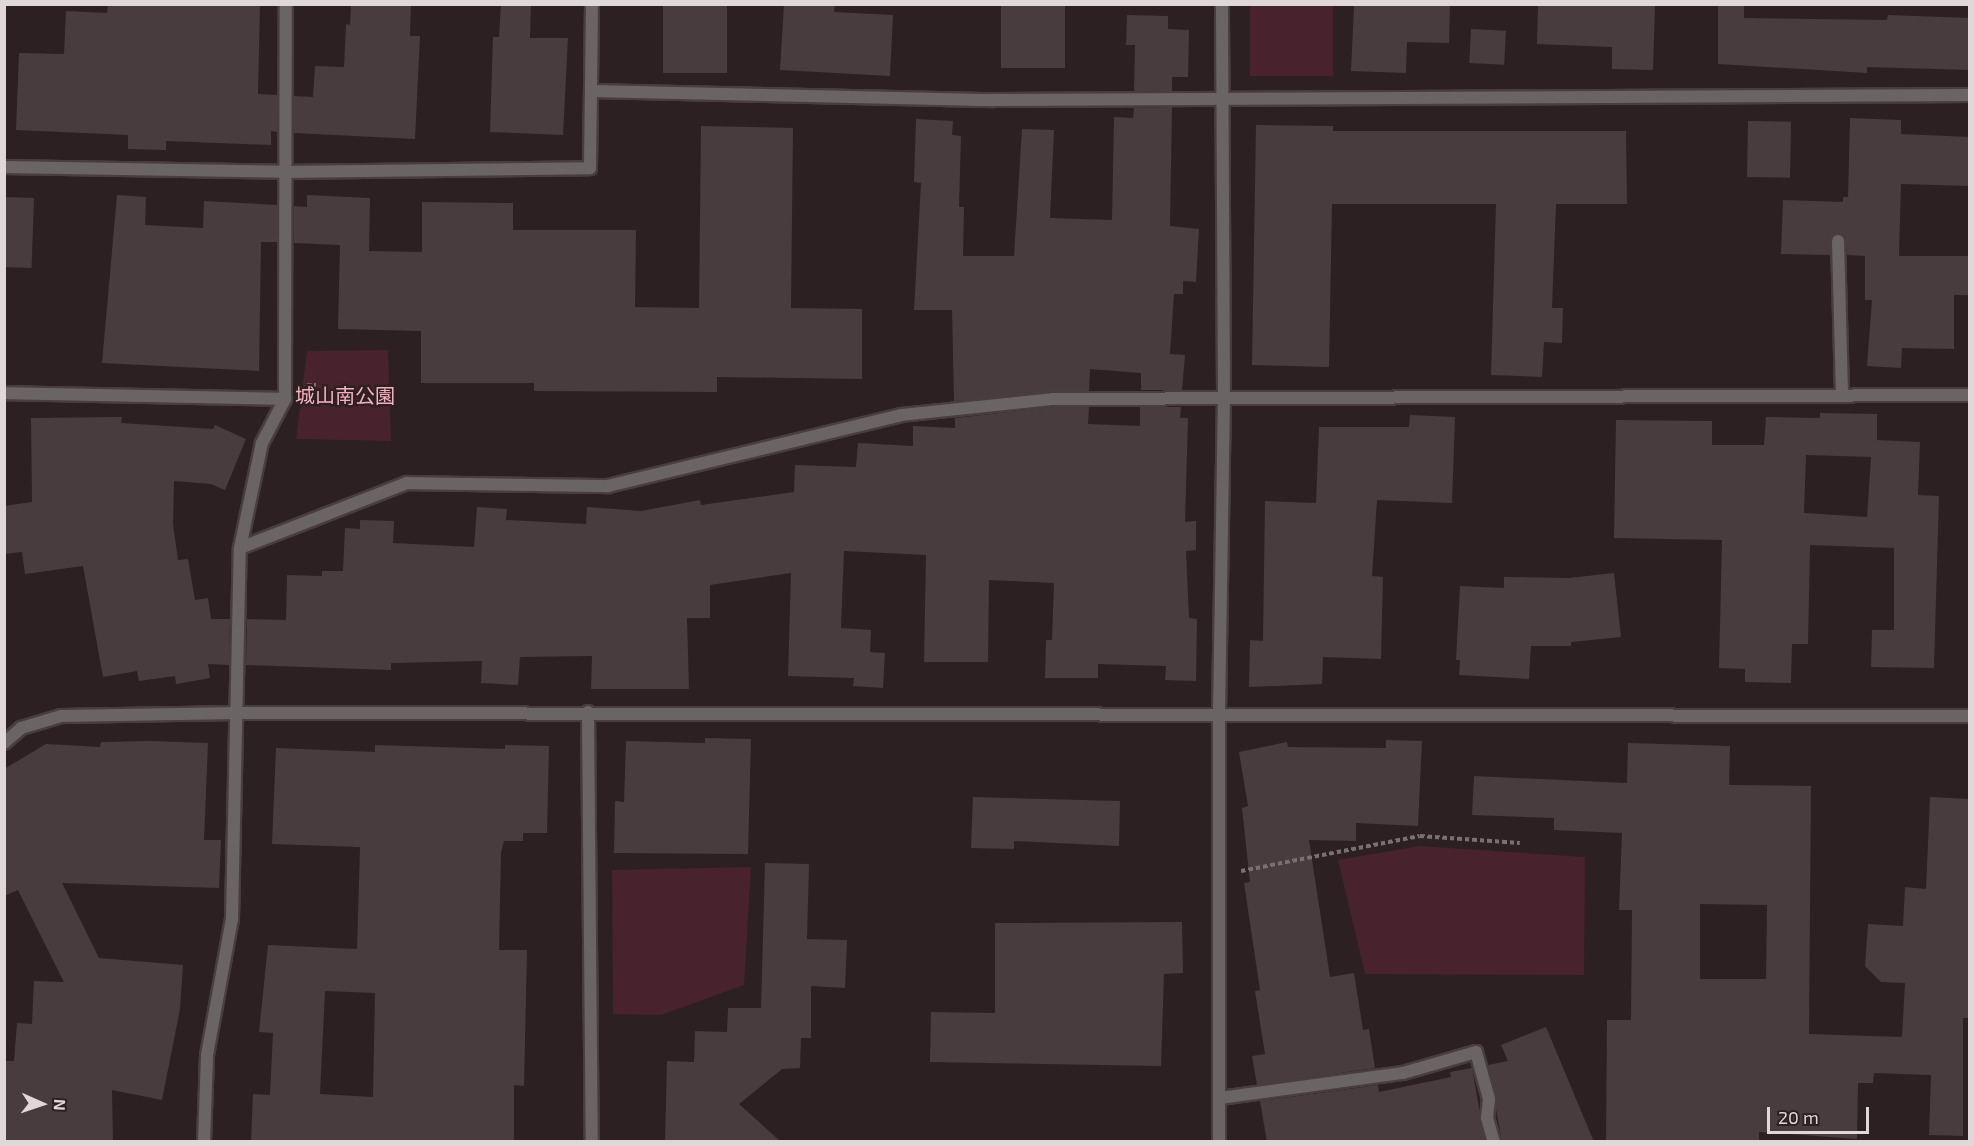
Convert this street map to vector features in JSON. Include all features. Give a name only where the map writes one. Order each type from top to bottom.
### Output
[{"type":"street","points":[[204,1142],[207,1055],[232,919],[240,548],[262,443],[285,399],[283,172],[286,4]]},
{"type":"street","points":[[4,167],[283,172],[590,168],[592,4]]},
{"type":"street","points":[[1219,1142],[1219,714],[1224,395],[1222,4]]},
{"type":"street","points":[[591,91],[994,100],[1221,96],[1970,95]]},
{"type":"street","points":[[1838,241],[1842,395]]},
{"type":"street","points":[[4,393],[285,399]]},
{"type":"street","points":[[240,548],[407,483],[608,486],[902,415],[1053,399],[1224,395],[1970,395]]},
{"type":"street","points":[[588,712],[592,1142]]},
{"type":"street","points":[[4,743],[21,728],[61,716],[237,713],[1970,716]]},
{"type":"street","points":[[1220,1098],[1403,1073],[1476,1052],[1489,1099],[1486,1118],[1494,1142]]},
{"type":"path","points":[[1219,875],[1420,836],[1520,843]]},
{"type":"green space","points":[[1250,5],[1333,5],[1333,76],[1250,76]]},
{"type":"green space","name":"城山南公園","points":[[388,350],[391,441],[296,439],[307,351]]},
{"type":"green space","points":[[1420,846],[1585,857],[1584,975],[1365,974],[1338,860]]},
{"type":"green space","points":[[751,867],[744,985],[661,1015],[613,1014],[612,870]]},
{"type":"building","points":[[108,4],[260,4],[258,94],[278,95],[277,132],[271,131],[271,145],[166,141],[166,150],[128,149],[128,135],[16,130],[19,53],[64,54],[66,11],[107,13]]},
{"type":"building","points":[[351,4],[411,4],[410,36],[420,36],[415,139],[294,133],[294,96],[313,97],[315,66],[344,67],[346,24],[350,25]]},
{"type":"building","points":[[501,4],[531,4],[530,38],[568,38],[563,135],[490,132],[493,37],[499,37]]},
{"type":"building","points":[[663,4],[727,4],[727,73],[663,73]]},
{"type":"building","points":[[784,4],[835,4],[834,12],[893,15],[890,76],[780,70]]},
{"type":"building","points":[[1001,4],[1065,4],[1065,68],[1001,68]]},
{"type":"building","points":[[1450,4],[1449,43],[1407,42],[1406,73],[1351,71],[1354,6]]},
{"type":"building","points":[[1538,4],[1655,4],[1653,70],[1612,69],[1612,47],[1537,44]]},
{"type":"building","points":[[1718,4],[1744,4],[1744,18],[1887,20],[1888,15],[1970,18],[1970,70],[1867,67],[1867,73],[1718,64]]},
{"type":"building","points":[[1127,15],[1168,16],[1168,29],[1189,30],[1188,77],[1172,77],[1172,91],[1134,91],[1135,45],[1126,45]]},
{"type":"building","points":[[1471,29],[1506,31],[1504,65],[1469,63]]},
{"type":"building","points":[[1172,107],[1170,226],[1199,229],[1196,282],[1183,281],[1183,294],[1174,294],[1170,354],[1185,355],[1182,390],[1141,390],[1141,373],[1090,369],[1089,391],[954,401],[952,310],[914,310],[921,183],[914,182],[916,119],[953,121],[952,135],[961,136],[959,207],[964,207],[963,256],[1014,256],[1022,129],[1054,130],[1050,218],[1112,220],[1114,117],[1133,118],[1134,108]]},
{"type":"building","points":[[1850,118],[1901,120],[1901,134],[1970,137],[1970,186],[1901,184],[1899,256],[1970,256],[1970,295],[1954,295],[1954,349],[1902,348],[1901,368],[1867,366],[1872,300],[1865,300],[1865,256],[1847,255],[1845,236],[1838,233],[1831,237],[1830,255],[1781,254],[1783,200],[1843,202],[1843,197],[1848,197]]},
{"type":"building","points":[[1748,121],[1791,122],[1790,178],[1747,177]]},
{"type":"building","points":[[1256,125],[1333,126],[1333,131],[1626,131],[1627,204],[1556,204],[1552,308],[1563,308],[1562,343],[1544,342],[1542,377],[1491,375],[1496,204],[1332,204],[1329,367],[1252,365]]},
{"type":"building","points":[[701,126],[793,128],[791,308],[862,309],[862,379],[717,377],[717,392],[534,391],[534,383],[421,383],[421,331],[338,329],[340,245],[294,243],[294,206],[307,207],[307,195],[370,198],[369,251],[422,252],[422,202],[513,203],[513,230],[636,230],[635,307],[699,308]]},
{"type":"building","points":[[117,195],[146,197],[145,225],[203,228],[204,201],[277,205],[277,242],[261,242],[259,371],[102,363]]},
{"type":"building","points":[[4,197],[34,198],[32,268],[4,267]]},
{"type":"building","points":[[1053,407],[1089,407],[1088,424],[1140,426],[1140,407],[1181,407],[1180,418],[1188,418],[1185,522],[1196,521],[1196,550],[1186,551],[1189,618],[1197,619],[1196,681],[1165,680],[1166,666],[1098,664],[1098,678],[1045,678],[1046,640],[1052,640],[1054,583],[989,580],[988,662],[924,662],[926,555],[844,551],[841,628],[871,630],[870,652],[885,653],[883,688],[853,686],[854,678],[788,676],[791,573],[710,585],[710,618],[687,618],[689,689],[591,689],[592,656],[520,657],[518,685],[481,683],[482,661],[391,663],[391,670],[246,665],[247,619],[286,620],[287,575],[322,576],[322,571],[343,571],[345,528],[360,529],[360,520],[394,521],[393,543],[474,547],[477,507],[507,509],[506,520],[586,524],[587,507],[641,511],[700,500],[701,505],[794,492],[795,465],[856,467],[858,443],[913,446],[913,426],[955,428],[955,418]]},
{"type":"building","points":[[1820,413],[1877,414],[1877,440],[1920,442],[1918,495],[1939,496],[1934,668],[1871,667],[1872,630],[1894,630],[1894,548],[1810,545],[1808,644],[1792,644],[1791,683],[1745,682],[1745,669],[1719,668],[1722,540],[1614,538],[1616,420],[1712,421],[1712,445],[1764,445],[1766,417],[1820,418]],"holes":[[[1806,455],[1871,457],[1867,517],[1804,513]]]},
{"type":"building","points":[[1410,415],[1455,417],[1452,503],[1377,500],[1372,576],[1383,577],[1381,659],[1323,657],[1322,684],[1249,687],[1250,640],[1263,641],[1265,501],[1316,503],[1319,427],[1409,427]]},
{"type":"building","points":[[122,417],[121,423],[213,429],[215,425],[246,439],[225,490],[211,484],[174,481],[173,524],[178,560],[188,559],[195,600],[208,598],[211,619],[230,619],[229,665],[208,664],[210,678],[176,684],[175,676],[139,681],[137,671],[103,677],[83,566],[25,574],[22,552],[4,554],[4,506],[32,502],[31,418]]},
{"type":"building","points":[[1614,573],[1621,637],[1571,642],[1571,646],[1531,646],[1529,679],[1459,675],[1460,660],[1456,660],[1460,586],[1504,588],[1504,577],[1569,578]]},
{"type":"building","points":[[705,738],[751,739],[748,854],[614,853],[615,801],[624,802],[626,741],[705,743]]},
{"type":"building","points":[[1386,740],[1422,741],[1418,826],[1356,823],[1356,841],[1309,840],[1330,977],[1354,973],[1363,1030],[1369,1029],[1375,1068],[1257,1085],[1252,1056],[1265,1054],[1255,991],[1260,990],[1244,883],[1250,882],[1242,808],[1248,806],[1239,752],[1287,742],[1288,747],[1386,748]]},
{"type":"building","points":[[101,742],[208,743],[204,840],[221,840],[219,888],[62,883],[99,958],[183,965],[180,1009],[162,1100],[112,1090],[113,1142],[4,1142],[4,1061],[14,1061],[17,1023],[32,1024],[34,981],[64,982],[18,890],[4,896],[4,769],[46,744],[100,747]]},
{"type":"building","points":[[1628,743],[1730,746],[1729,785],[1811,786],[1809,1034],[1902,1037],[1905,983],[1881,982],[1865,966],[1868,924],[1903,926],[1905,887],[1926,889],[1930,797],[1970,799],[1970,1018],[1963,1018],[1963,1136],[1929,1135],[1931,1075],[1874,1073],[1873,1083],[1858,1083],[1857,1139],[1759,1132],[1759,1142],[1606,1142],[1607,1020],[1631,1020],[1632,910],[1619,910],[1622,833],[1554,830],[1554,818],[1472,815],[1474,776],[1627,783]],"holes":[[[1700,904],[1767,905],[1766,979],[1700,979]]]},
{"type":"building","points":[[375,745],[505,749],[505,745],[549,746],[547,833],[523,833],[523,841],[504,841],[501,852],[499,950],[527,950],[524,1086],[514,1085],[514,1142],[251,1142],[253,1094],[270,1095],[273,1033],[259,1032],[268,945],[357,949],[360,847],[272,844],[276,748],[375,752]],"holes":[[[325,991],[375,993],[373,1097],[320,1094]]]},
{"type":"building","points":[[973,797],[1120,801],[1119,846],[1014,841],[1014,849],[971,848]]},
{"type":"building","points":[[765,863],[809,864],[807,939],[847,940],[845,988],[811,986],[811,1038],[801,1038],[800,1068],[782,1069],[739,1104],[781,1142],[665,1142],[667,1061],[694,1062],[695,1031],[727,1032],[728,1008],[761,1008]]},
{"type":"building","points":[[1182,922],[1183,973],[1164,974],[1161,1066],[930,1062],[931,1012],[995,1013],[995,923]]},
{"type":"building","points":[[1546,1027],[1594,1142],[1502,1142],[1488,1065],[1508,1061],[1501,1045]]},
{"type":"building","points":[[1472,1068],[1485,1142],[1267,1142],[1260,1101],[1378,1085],[1379,1092],[1451,1077],[1450,1072]]}]
